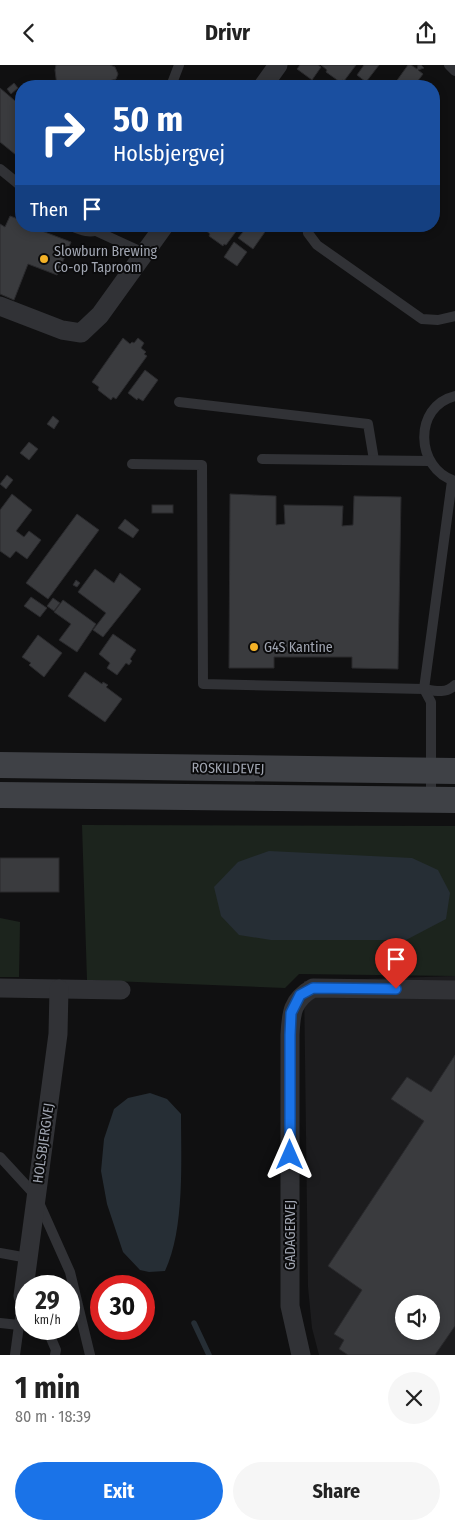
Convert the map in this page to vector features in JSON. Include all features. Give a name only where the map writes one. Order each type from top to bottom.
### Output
[{"type":"main road","name":"ROSKILDEVEJ","points":[[0,765],[443,771]]},
{"type":"main road","points":[[0,795],[443,800]]},
{"type":"street","points":[[267,80],[278,65]]},
{"type":"street","points":[[0,306],[62,330],[81,333],[100,315],[160,232]]},
{"type":"street","points":[[0,988],[122,990]]},
{"type":"street","name":"GADAGERVEJ","points":[[301,1355],[290,1306],[291,1013],[300,995],[313,988],[455,990]]},
{"type":"street","name":"HOLSBJERGVEJ","points":[[26,1275],[58,1034],[59,989]]},
{"type":"lane","points":[[173,80],[179,65]]},
{"type":"lane","points":[[0,169],[15,181]]},
{"type":"lane","points":[[105,232],[144,253]]},
{"type":"lane","points":[[308,232],[317,245],[422,319],[438,321],[455,316]]},
{"type":"lane","points":[[443,800],[443,771],[431,702],[424,689],[454,481],[439,473],[429,461],[424,447],[424,431],[429,417],[438,405],[455,396]]},
{"type":"lane","points":[[179,402],[368,424],[374,460]]},
{"type":"lane","points":[[262,459],[429,461]]},
{"type":"lane","points":[[132,464],[202,465],[204,685],[424,689],[443,692],[455,685]]},
{"type":"lane","points":[[0,1157],[36,1196],[70,1272],[90,1355]]},
{"type":"lane","points":[[0,1253],[28,1258]]},
{"type":"lane","points":[[0,1323],[15,1322]]},
{"type":"lane","points":[[15,1355],[18,1340]]},
{"type":"lane","points":[[52,1340],[56,1350],[55,1355]]},
{"type":"shaded area","points":[[82,825],[455,826],[455,976],[299,974],[285,988],[87,980]]},
{"type":"shaded area","points":[[269,851],[412,858],[438,870],[450,893],[446,919],[406,940],[271,940],[239,935],[221,916],[214,887],[238,862]]},
{"type":"shaded area","points":[[0,918],[20,922],[19,977],[0,977]]},
{"type":"shaded area","points":[[455,976],[455,1355],[319,1355],[312,1328],[308,1287],[304,981]]},
{"type":"shaded area","points":[[150,1093],[167,1099],[181,1114],[181,1173],[179,1215],[171,1254],[165,1271],[149,1272],[140,1270],[123,1252],[107,1204],[101,1171],[104,1139],[114,1109],[128,1098]]},
{"type":"building","points":[[56,65],[110,65],[115,67],[118,74],[116,79],[112,80],[56,80]]},
{"type":"building","points":[[300,65],[318,65],[321,67],[312,80],[297,69]]},
{"type":"building","points":[[321,65],[356,65],[345,80],[337,80],[326,72],[327,70]]},
{"type":"building","points":[[364,65],[379,65],[368,80],[363,80],[357,75]]},
{"type":"building","points":[[408,65],[417,69],[418,65],[421,65],[424,68],[418,70],[423,74],[418,80],[397,80]]},
{"type":"building","points":[[14,83],[15,84],[15,91],[11,94],[7,89]]},
{"type":"building","points":[[0,88],[15,101],[15,154],[0,142]]},
{"type":"building","points":[[10,216],[15,218],[15,232],[45,232],[71,242],[57,275],[28,264],[14,300],[0,294],[0,224],[5,227]]},
{"type":"building","points":[[208,232],[236,232],[226,245],[224,244],[223,246],[209,236],[210,234]]},
{"type":"building","points":[[243,232],[265,232],[253,249],[238,238]]},
{"type":"building","points":[[234,242],[247,252],[237,266],[224,257]]},
{"type":"building","points":[[123,338],[130,344],[134,343],[138,338],[144,343],[141,348],[146,352],[144,354],[147,356],[116,399],[113,397],[111,400],[98,390],[99,387],[92,382]]},
{"type":"building","points":[[145,370],[158,380],[143,401],[138,398],[137,400],[128,393]]},
{"type":"building","points":[[53,416],[59,421],[54,429],[47,424]]},
{"type":"building","points":[[29,442],[38,449],[29,460],[20,453]]},
{"type":"building","points":[[7,475],[13,480],[6,489],[0,484]]},
{"type":"building","points":[[12,494],[32,510],[16,531],[24,537],[29,531],[41,540],[27,559],[16,551],[10,558],[0,551],[0,510]]},
{"type":"building","points":[[230,494],[276,496],[276,525],[285,524],[284,505],[343,506],[342,526],[353,525],[354,496],[401,497],[398,669],[352,668],[352,657],[274,657],[274,668],[229,668]]},
{"type":"building","points":[[152,505],[173,505],[173,513],[152,513]]},
{"type":"building","points":[[77,514],[99,530],[48,599],[26,583]]},
{"type":"building","points":[[125,519],[139,530],[133,538],[118,528]]},
{"type":"building","points":[[95,569],[114,583],[120,573],[141,589],[103,637],[93,630],[106,613],[78,592]]},
{"type":"building","points":[[76,580],[80,583],[77,587],[73,585]]},
{"type":"building","points":[[31,597],[47,608],[40,617],[24,606]]},
{"type":"building","points":[[53,598],[60,603],[54,611],[47,606]]},
{"type":"building","points":[[63,600],[96,624],[77,652],[59,640],[71,624],[54,612]]},
{"type":"building","points":[[113,634],[136,650],[130,659],[132,661],[129,665],[126,663],[117,675],[107,668],[110,663],[99,654]]},
{"type":"building","points":[[38,635],[62,653],[44,677],[29,665],[31,663],[22,657]]},
{"type":"building","points":[[85,672],[102,684],[103,682],[108,685],[106,687],[122,699],[105,722],[68,696]]},
{"type":"building","points":[[0,858],[59,858],[59,892],[0,892]]},
{"type":"building","points":[[455,1055],[455,1326],[435,1355],[348,1355],[339,1349],[344,1340],[334,1334],[362,1290],[328,1266],[424,1121],[391,1099],[407,1077],[431,1092]]},
{"type":"waterway","points":[[194,1323],[209,1355]]},
{"type":"place","name":"Slowburn Brewing Co-op Taproom","points":[[44,259]]},
{"type":"place","name":"G4S Kantine","points":[[254,647]]},
{"type":"route","points":[[290,1155],[291,1013],[300,995],[313,988],[396,989]]}]
